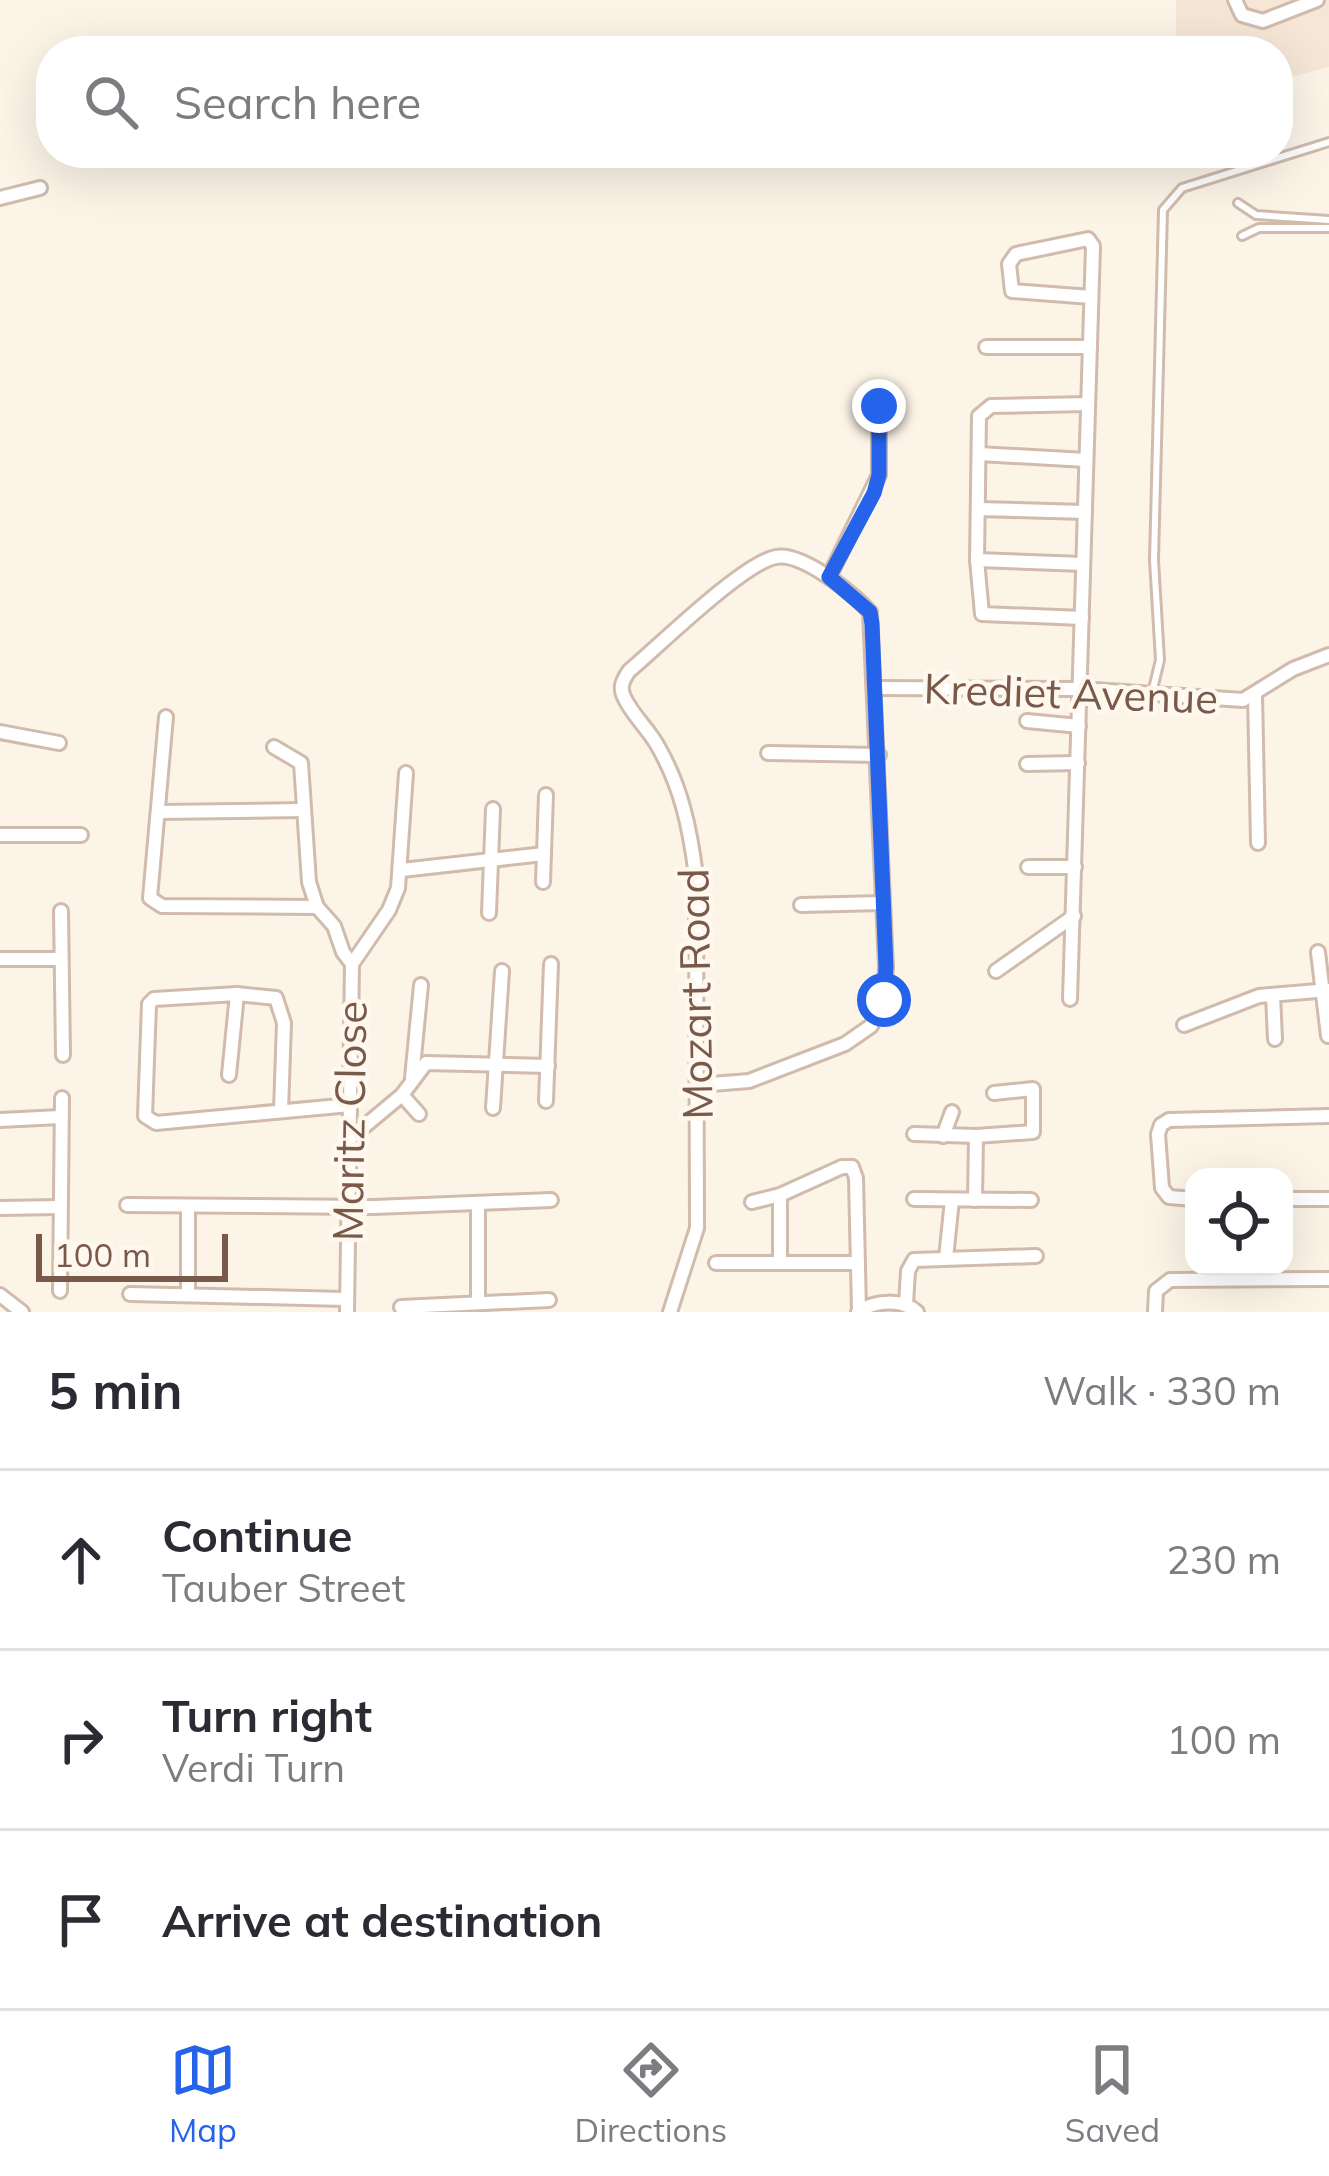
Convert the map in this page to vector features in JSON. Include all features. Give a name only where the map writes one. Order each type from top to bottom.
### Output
[{"type":"street","points":[[1235,0],[1242,14],[1263,21],[1317,0]]},
{"type":"street","points":[[0,198],[40,188]]},
{"type":"street","points":[[1070,999],[1093,246],[1088,239],[1016,254],[1009,264],[1012,291],[1091,297]]},
{"type":"street","points":[[986,347],[1090,347]]},
{"type":"street","points":[[1082,618],[982,614],[977,560],[979,416],[984,410],[1088,404]]},
{"type":"street","points":[[699,1085],[749,1081],[845,1044],[871,1026],[884,1000],[879,755],[870,612],[829,577],[874,493],[879,475],[879,406]]},
{"type":"street","points":[[979,454],[1086,460]]},
{"type":"street","points":[[978,509],[1085,512]]},
{"type":"street","name":"Mozart Road","points":[[670,1312],[697,1228],[696,876],[690,828],[668,764],[621,689],[629,671],[758,565],[777,556],[791,558],[829,577]]},
{"type":"street","points":[[977,560],[1083,564]]},
{"type":"street","name":"Krediet Avenue","points":[[874,688],[1079,689],[1229,700],[1255,694],[1292,669],[1329,656]]},
{"type":"street","points":[[1255,694],[1258,843]]},
{"type":"street","points":[[166,717],[150,898],[155,904],[317,907]]},
{"type":"street","points":[[1027,721],[1078,727]]},
{"type":"street","points":[[0,732],[58,743]]},
{"type":"street","points":[[274,747],[302,763],[309,883],[317,907],[334,926],[352,964]]},
{"type":"street","points":[[768,753],[879,755]]},
{"type":"street","points":[[1028,764],[1078,763]]},
{"type":"street","points":[[406,773],[402,870],[544,854]]},
{"type":"street","points":[[542,882],[546,795]]},
{"type":"street","points":[[489,913],[493,809]]},
{"type":"street","points":[[160,812],[303,810]]},
{"type":"street","points":[[0,835],[81,835]]},
{"type":"street","points":[[1028,867],[1075,867]]},
{"type":"street","name":"Maritz Close","points":[[346,1306],[352,964],[389,910],[402,870]]},
{"type":"street","points":[[801,904],[883,903]]},
{"type":"street","points":[[61,910],[63,1055]]},
{"type":"street","points":[[996,971],[1074,916]]},
{"type":"street","points":[[1318,952],[1328,1036]]},
{"type":"street","points":[[0,959],[61,959]]},
{"type":"street","points":[[546,1101],[551,964]]},
{"type":"street","points":[[493,1108],[502,971]]},
{"type":"street","points":[[412,1079],[422,986]]},
{"type":"street","points":[[1184,1025],[1244,1000],[1326,990]]},
{"type":"street","points":[[281,1111],[282,1006],[276,998],[237,994],[154,999],[149,1004],[145,1116],[156,1123],[350,1105]]},
{"type":"street","points":[[229,1076],[237,994]]},
{"type":"street","points":[[1274,995],[1275,1039]]},
{"type":"street","points":[[348,1141],[402,1096],[426,1063],[548,1066]]},
{"type":"street","points":[[914,1134],[1027,1135],[1036,1125],[1034,1089],[994,1093]]},
{"type":"street","points":[[402,1096],[418,1114]]},
{"type":"street","points":[[61,1291],[62,1098]]},
{"type":"street","points":[[943,1136],[952,1112]]},
{"type":"street","points":[[0,1120],[60,1117]]},
{"type":"street","points":[[1185,1198],[1169,1197],[1162,1188],[1158,1134],[1168,1120],[1329,1117]]},
{"type":"street","points":[[975,1200],[976,1136]]},
{"type":"street","points":[[752,1202],[852,1167],[859,1312],[873,1304],[912,1308],[909,1265],[914,1260],[1036,1256]]},
{"type":"street","points":[[780,1195],[780,1263]]},
{"type":"street","points":[[914,1199],[1031,1200]]},
{"type":"street","points":[[1293,1199],[1329,1199]]},
{"type":"street","points":[[127,1205],[348,1207],[551,1200]]},
{"type":"street","points":[[946,1258],[952,1200]]},
{"type":"street","points":[[478,1203],[478,1303]]},
{"type":"street","points":[[0,1208],[60,1207]]},
{"type":"street","points":[[188,1207],[188,1294]]},
{"type":"street","points":[[716,1263],[857,1263]]},
{"type":"street","points":[[1155,1312],[1156,1291],[1171,1280],[1329,1279]]},
{"type":"street","points":[[130,1294],[346,1306]]},
{"type":"street","points":[[0,1295],[22,1312]]},
{"type":"street","points":[[401,1307],[549,1300]]},
{"type":"lane","points":[[1293,153],[1329,142]]},
{"type":"lane","points":[[1151,694],[1160,660],[1154,560],[1163,209],[1182,188],[1246,168]]},
{"type":"lane","points":[[1238,203],[1256,215],[1329,224]]},
{"type":"lane","points":[[1242,236],[1259,228],[1329,224]]},
{"type":"shaded area","points":[[1176,0],[1329,0],[1329,67],[1293,76],[1293,36],[1176,36]]},
{"type":"route","points":[[879,406],[881,454],[874,493],[829,577],[861,602],[872,624],[884,1000]]}]
